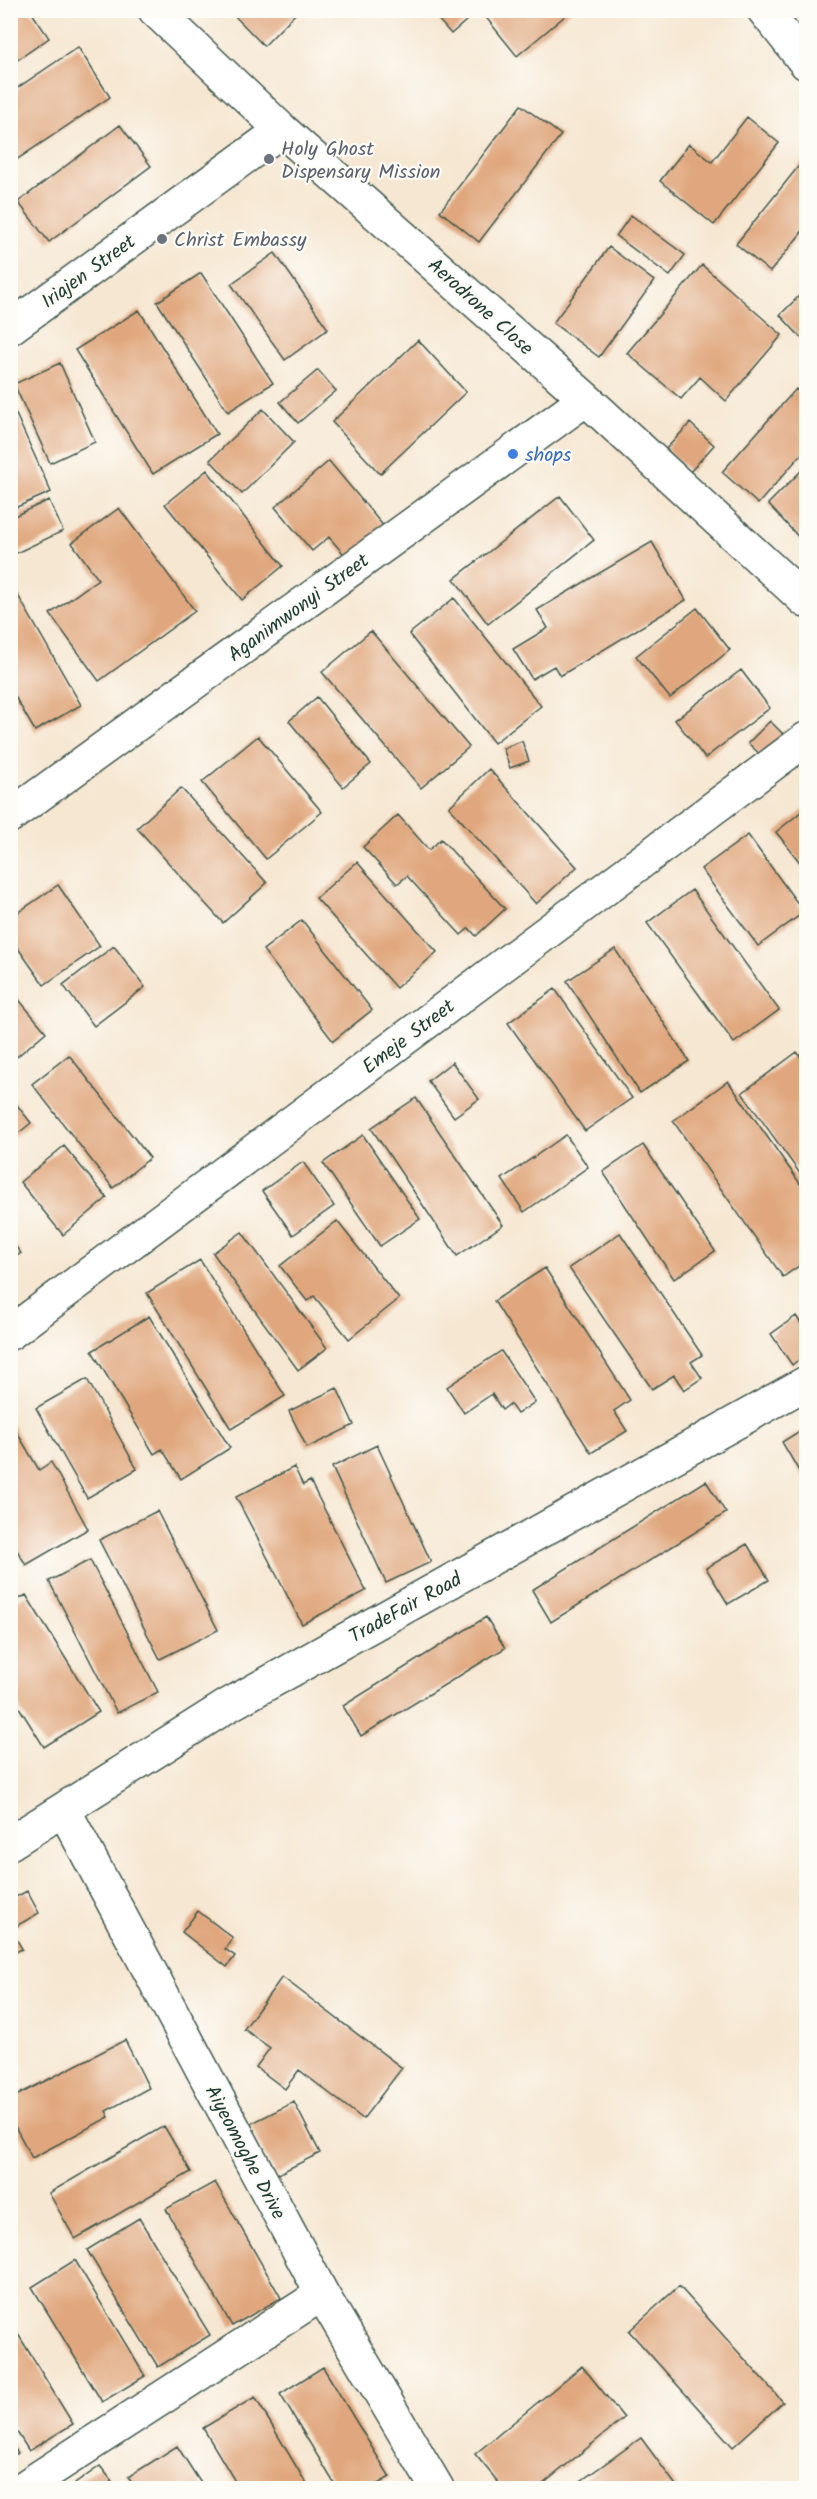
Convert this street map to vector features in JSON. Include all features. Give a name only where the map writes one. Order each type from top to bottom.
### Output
[{"type":"street","name":"Aerodrone Close","points":[[155,10],[282,130],[586,399],[807,601]]},
{"type":"street","points":[[764,10],[807,63]]},
{"type":"street","name":"Iriajen Street","points":[[10,328],[282,130]]},
{"type":"street","name":"Aganimwonyi Street","points":[[10,816],[586,399]]},
{"type":"street","name":"Emeje Street","points":[[10,1333],[807,739]]},
{"type":"street","name":"TradeFair Road","points":[[10,1843],[227,1706],[807,1383]]},
{"type":"street","name":"Aiyeomoghe Drive","points":[[64,1810],[322,2294],[437,2488]]},
{"type":"street","points":[[23,2488],[322,2294]]},
{"type":"building","points":[[10,10],[30,10],[49,38],[10,65]]},
{"type":"building","points":[[229,10],[299,10],[264,46]]},
{"type":"building","points":[[430,10],[475,10],[476,12],[451,34]]},
{"type":"building","points":[[480,10],[572,10],[517,56]]},
{"type":"building","points":[[78,47],[110,97],[10,164],[10,93]]},
{"type":"building","points":[[521,105],[561,135],[479,242],[440,211]]},
{"type":"building","points":[[747,117],[779,143],[714,225],[660,181],[689,144],[712,162]]},
{"type":"building","points":[[120,125],[151,166],[49,242],[18,202]]},
{"type":"building","points":[[806,157],[806,227],[770,272],[736,244]]},
{"type":"building","points":[[631,215],[685,255],[670,276],[616,236]]},
{"type":"building","points":[[609,247],[654,281],[599,357],[553,323]]},
{"type":"building","points":[[275,253],[328,329],[285,360],[231,284]]},
{"type":"building","points":[[702,265],[782,335],[726,401],[700,377],[681,399],[627,353]]},
{"type":"building","points":[[201,273],[273,383],[228,412],[157,302]]},
{"type":"building","points":[[806,289],[806,343],[780,315]]},
{"type":"building","points":[[139,310],[217,434],[153,474],[75,350]]},
{"type":"building","points":[[418,340],[466,392],[380,474],[332,422]]},
{"type":"building","points":[[60,363],[95,442],[50,463],[14,384]]},
{"type":"building","points":[[318,370],[336,391],[298,423],[280,402]]},
{"type":"building","points":[[796,389],[806,398],[806,449],[758,504],[722,472]]},
{"type":"building","points":[[263,409],[294,442],[242,494],[210,460]]},
{"type":"building","points":[[15,412],[51,492],[10,510],[10,414]]},
{"type":"building","points":[[690,423],[714,445],[690,472],[666,449]]},
{"type":"building","points":[[329,461],[385,528],[348,559],[329,537],[312,551],[275,507]]},
{"type":"building","points":[[806,466],[806,545],[768,504]]},
{"type":"building","points":[[207,470],[283,566],[242,600],[165,504]]},
{"type":"building","points":[[560,496],[594,540],[488,624],[454,579]]},
{"type":"building","points":[[49,500],[63,531],[10,556],[10,518]]},
{"type":"building","points":[[119,508],[195,611],[99,681],[50,614],[98,579],[72,543]]},
{"type":"building","points":[[652,542],[686,600],[560,676],[554,666],[532,679],[513,649],[548,628],[537,610]]},
{"type":"building","points":[[12,585],[81,705],[35,731],[10,688]]},
{"type":"building","points":[[454,598],[541,706],[494,743],[409,634]]},
{"type":"building","points":[[697,608],[730,650],[670,698],[636,656]]},
{"type":"building","points":[[371,631],[469,747],[421,788],[322,672]]},
{"type":"building","points":[[741,670],[770,708],[705,758],[675,720]]},
{"type":"building","points":[[317,697],[371,764],[343,787],[289,721]]},
{"type":"building","points":[[770,721],[785,736],[764,758],[748,743]]},
{"type":"building","points":[[258,736],[322,812],[266,859],[202,782]]},
{"type":"building","points":[[522,741],[529,761],[510,768],[503,748]]},
{"type":"building","points":[[489,769],[577,867],[536,904],[449,807]]},
{"type":"building","points":[[181,788],[267,883],[223,923],[137,828]]},
{"type":"building","points":[[806,808],[806,870],[776,832]]},
{"type":"building","points":[[398,815],[429,850],[441,839],[505,909],[476,936],[469,928],[461,935],[407,876],[397,884],[363,847]]},
{"type":"building","points":[[748,835],[804,912],[758,946],[701,869]]},
{"type":"building","points":[[357,862],[437,952],[396,988],[316,898]]},
{"type":"building","points":[[58,885],[100,946],[44,985],[10,937],[10,918]]},
{"type":"building","points":[[692,890],[779,1010],[734,1043],[647,923]]},
{"type":"building","points":[[302,920],[372,1010],[333,1041],[263,950]]},
{"type":"building","points":[[114,946],[145,987],[94,1026],[63,985]]},
{"type":"building","points":[[615,949],[689,1061],[640,1093],[567,981]]},
{"type":"building","points":[[10,989],[46,1032],[13,1060],[10,1058]]},
{"type":"building","points":[[555,989],[632,1098],[585,1131],[508,1023]]},
{"type":"building","points":[[797,1052],[806,1065],[806,1182],[742,1093]]},
{"type":"building","points":[[69,1055],[150,1158],[113,1188],[32,1084]]},
{"type":"building","points":[[452,1062],[479,1099],[454,1117],[428,1081]]},
{"type":"building","points":[[728,1081],[806,1192],[806,1261],[783,1277],[673,1121]]},
{"type":"building","points":[[10,1096],[31,1123],[10,1140]]},
{"type":"building","points":[[416,1098],[503,1225],[457,1256],[371,1128]]},
{"type":"building","points":[[363,1135],[420,1219],[380,1246],[323,1163]]},
{"type":"building","points":[[566,1135],[588,1167],[524,1212],[502,1179]]},
{"type":"building","points":[[643,1145],[715,1251],[674,1279],[603,1172]]},
{"type":"building","points":[[64,1146],[107,1198],[63,1235],[20,1182]]},
{"type":"building","points":[[303,1162],[334,1206],[293,1235],[262,1191]]},
{"type":"building","points":[[337,1221],[399,1299],[349,1339],[314,1296],[307,1301],[280,1266]]},
{"type":"building","points":[[242,1232],[327,1348],[298,1370],[213,1253]]},
{"type":"building","points":[[620,1233],[702,1355],[691,1362],[702,1378],[684,1390],[674,1375],[652,1389],[569,1268]]},
{"type":"building","points":[[10,1240],[21,1253],[10,1261]]},
{"type":"building","points":[[200,1260],[285,1396],[231,1429],[147,1293]]},
{"type":"building","points":[[545,1268],[630,1400],[614,1411],[627,1431],[591,1453],[494,1301]]},
{"type":"building","points":[[149,1316],[230,1448],[181,1479],[162,1449],[154,1454],[92,1351]]},
{"type":"building","points":[[796,1316],[806,1331],[806,1354],[792,1365],[771,1334]]},
{"type":"building","points":[[501,1351],[535,1402],[517,1414],[510,1404],[502,1410],[492,1394],[464,1413],[447,1387]]},
{"type":"building","points":[[87,1379],[137,1469],[87,1498],[36,1408]]},
{"type":"building","points":[[337,1388],[354,1425],[307,1448],[289,1411]]},
{"type":"building","points":[[12,1424],[39,1470],[51,1462],[88,1529],[26,1565],[10,1539]]},
{"type":"building","points":[[806,1427],[806,1476],[803,1478],[782,1442]]},
{"type":"building","points":[[377,1445],[431,1562],[386,1583],[332,1467]]},
{"type":"building","points":[[294,1467],[303,1485],[310,1481],[366,1591],[302,1624],[236,1497]]},
{"type":"building","points":[[706,1481],[726,1513],[551,1622],[532,1590]]},
{"type":"building","points":[[157,1511],[218,1630],[160,1659],[99,1540]]},
{"type":"building","points":[[747,1544],[769,1580],[728,1604],[706,1568]]},
{"type":"building","points":[[90,1560],[158,1692],[117,1713],[49,1581]]},
{"type":"building","points":[[26,1595],[99,1712],[44,1747],[10,1693],[10,1604]]},
{"type":"building","points":[[486,1617],[505,1648],[361,1736],[343,1706]]},
{"type":"building","points":[[27,1891],[39,1913],[11,1929],[22,1949],[10,1955],[10,1900]]},
{"type":"building","points":[[198,1911],[233,1938],[225,1949],[235,1956],[227,1967],[182,1932]]},
{"type":"building","points":[[282,1977],[402,2068],[363,2119],[299,2070],[285,2089],[256,2067],[270,2048],[244,2029]]},
{"type":"building","points":[[125,2040],[149,2088],[106,2111],[109,2117],[32,2158],[10,2117],[10,2099]]},
{"type":"building","points":[[294,2102],[320,2153],[276,2175],[250,2124]]},
{"type":"building","points":[[164,2126],[191,2172],[75,2239],[49,2193]]},
{"type":"building","points":[[215,2182],[281,2298],[232,2326],[166,2209]]},
{"type":"building","points":[[139,2218],[210,2335],[158,2367],[87,2250]]},
{"type":"building","points":[[75,2260],[145,2376],[102,2402],[32,2287]]},
{"type":"building","points":[[679,2286],[783,2402],[733,2447],[629,2331]]},
{"type":"building","points":[[10,2321],[73,2424],[29,2451],[10,2421]]},
{"type":"building","points":[[582,2366],[624,2418],[538,2488],[503,2488],[475,2454]]},
{"type":"building","points":[[323,2367],[390,2477],[371,2488],[337,2488],[280,2394]]},
{"type":"building","points":[[255,2397],[309,2488],[239,2488],[203,2428]]},
{"type":"building","points":[[641,2438],[678,2488],[571,2488]]},
{"type":"building","points":[[10,2442],[18,2453],[10,2458]]},
{"type":"building","points":[[177,2446],[204,2488],[135,2488],[128,2477]]},
{"type":"building","points":[[100,2466],[112,2481],[102,2488],[78,2488],[75,2484]]},
{"type":"place","name":"Holy Ghost Dispensary Mission","points":[[269,159]]},
{"type":"place","name":"Christ Embassy","points":[[162,239]]},
{"type":"place","name":"shops","points":[[513,454]]}]
